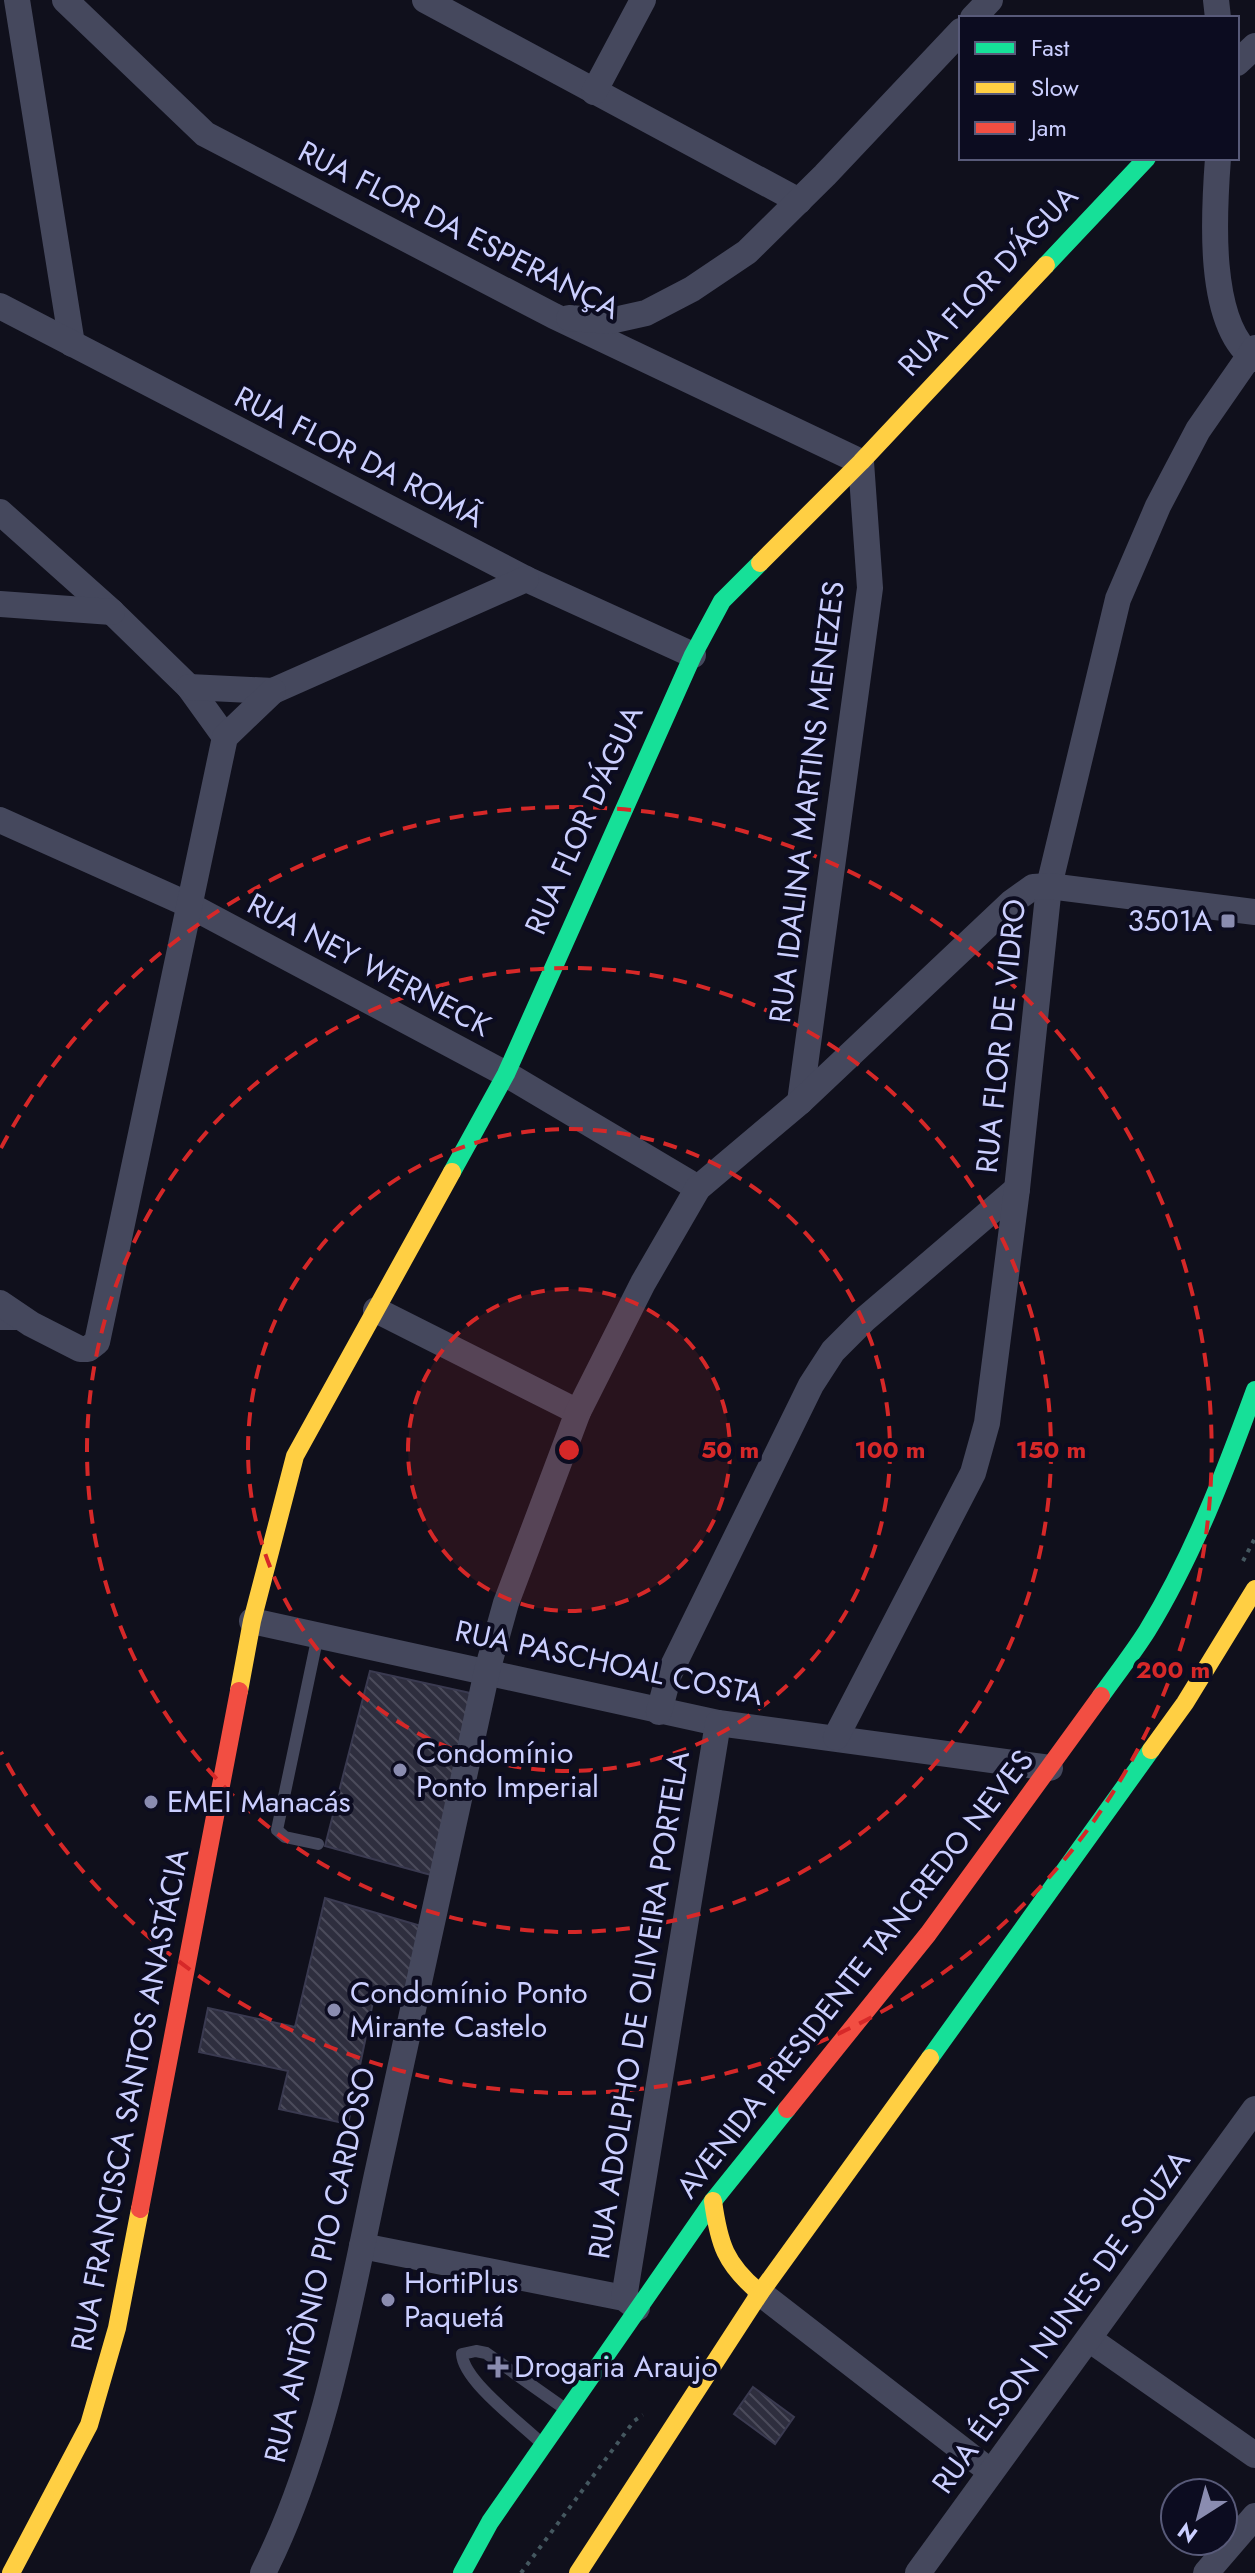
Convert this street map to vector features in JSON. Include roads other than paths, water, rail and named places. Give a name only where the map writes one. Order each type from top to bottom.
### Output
[{"type":"main road","name":"RUA FLOR D'ÁGUA","points":[[252,1621],[295,1456],[506,1074],[693,655],[722,601],[861,462],[1145,160]]},
{"type":"main road","name":"AVENIDA PRESIDENTE TANCREDO NEVES","points":[[462,2573],[490,2522],[567,2410],[630,2303],[928,1934],[1147,1631],[1184,1563],[1224,1474],[1255,1390]]},
{"type":"main road","points":[[578,2573],[760,2293],[1185,1703],[1255,1589]]},
{"type":"main road","name":"RUA FRANCISCA SANTOS ANASTÁCIA","points":[[11,2573],[89,2425],[117,2328],[252,1621]]},
{"type":"main road","points":[[713,2201],[720,2248],[736,2274],[760,2293]]},
{"type":"street","points":[[17,0],[72,344]]},
{"type":"street","name":"RUA FLOR DA ESPERANÇA","points":[[65,0],[205,134],[554,316],[861,462]]},
{"type":"street","points":[[425,0],[799,201]]},
{"type":"street","points":[[594,92],[643,0]]},
{"type":"street","points":[[975,16],[990,0]]},
{"type":"street","points":[[554,316],[610,321],[646,313],[692,289],[747,252],[959,33]]},
{"type":"street","points":[[1239,61],[1255,46]]},
{"type":"street","points":[[1218,160],[1215,192],[1218,293],[1238,344],[1253,354]]},
{"type":"street","name":"RUA FLOR DA ROMÃ","points":[[0,306],[526,579],[693,655]]},
{"type":"street","name":"RUA FLOR DE VIDRO","points":[[836,1737],[973,1473],[987,1423],[1017,1189],[1049,886],[1118,599],[1158,506],[1198,430],[1253,354]]},
{"type":"street","name":"RUA IDALINA MARTINS MENEZES","points":[[800,1102],[870,588],[861,462]]},
{"type":"street","points":[[0,512],[112,612],[189,687],[225,737]]},
{"type":"street","points":[[0,1303],[31,1324],[80,1349],[88,1349],[97,1342],[187,904],[225,737],[273,691],[526,579]]},
{"type":"street","points":[[0,604],[112,612]]},
{"type":"street","points":[[189,687],[273,691]]},
{"type":"street","name":"RUA NEY WERNECK","points":[[0,820],[187,904],[506,1074],[698,1188]]},
{"type":"street","points":[[1049,886],[1255,912]]},
{"type":"street","name":"RUA ANTÔNIO PIO CARDOSO","points":[[263,2573],[280,2539],[315,2445],[362,2246],[487,1671],[506,1603],[578,1412],[643,1283],[698,1188],[800,1102],[1012,902],[1033,887],[1049,886]]},
{"type":"street","points":[[659,1712],[662,1694],[675,1660],[811,1385],[833,1351],[865,1319],[1017,1189]]},
{"type":"street","points":[[376,1310],[578,1412]]},
{"type":"street","name":"RUA PASCHOAL COSTA","points":[[252,1621],[718,1723],[1050,1768]]},
{"type":"street","name":"RUA ADOLPHO DE OLIVEIRA PORTELA","points":[[630,2303],[718,1723]]},
{"type":"street","name":"RUA ÉLSON NUNES DE SOUZA","points":[[918,2573],[1255,2109]]},
{"type":"street","points":[[362,2246],[630,2303]]},
{"type":"street","points":[[760,2293],[991,2472]]},
{"type":"street","points":[[1089,2339],[1255,2455]]},
{"type":"street","points":[[1206,2573],[1255,2516]]},
{"type":"lane","points":[[0,1324],[31,1324]]},
{"type":"lane","points":[[318,1635],[277,1830],[285,1837],[318,1844]]},
{"type":"lane","points":[[543,2445],[472,2377],[462,2363],[462,2354],[476,2351],[486,2353],[567,2410]]},
{"type":"place","name":"3501A","points":[[1228,921]]},
{"type":"place","name":"Condomínio Ponto Imperial","points":[[400,1770]]},
{"type":"place","name":"EMEI Manacás","points":[[151,1802]]},
{"type":"place","name":"Condomínio Ponto Mirante Castelo","points":[[334,2010]]},
{"type":"place","name":"HortiPlus Paquetá","points":[[388,2300]]},
{"type":"place","name":"Drogaria Araujo","points":[[498,2367]]}]
